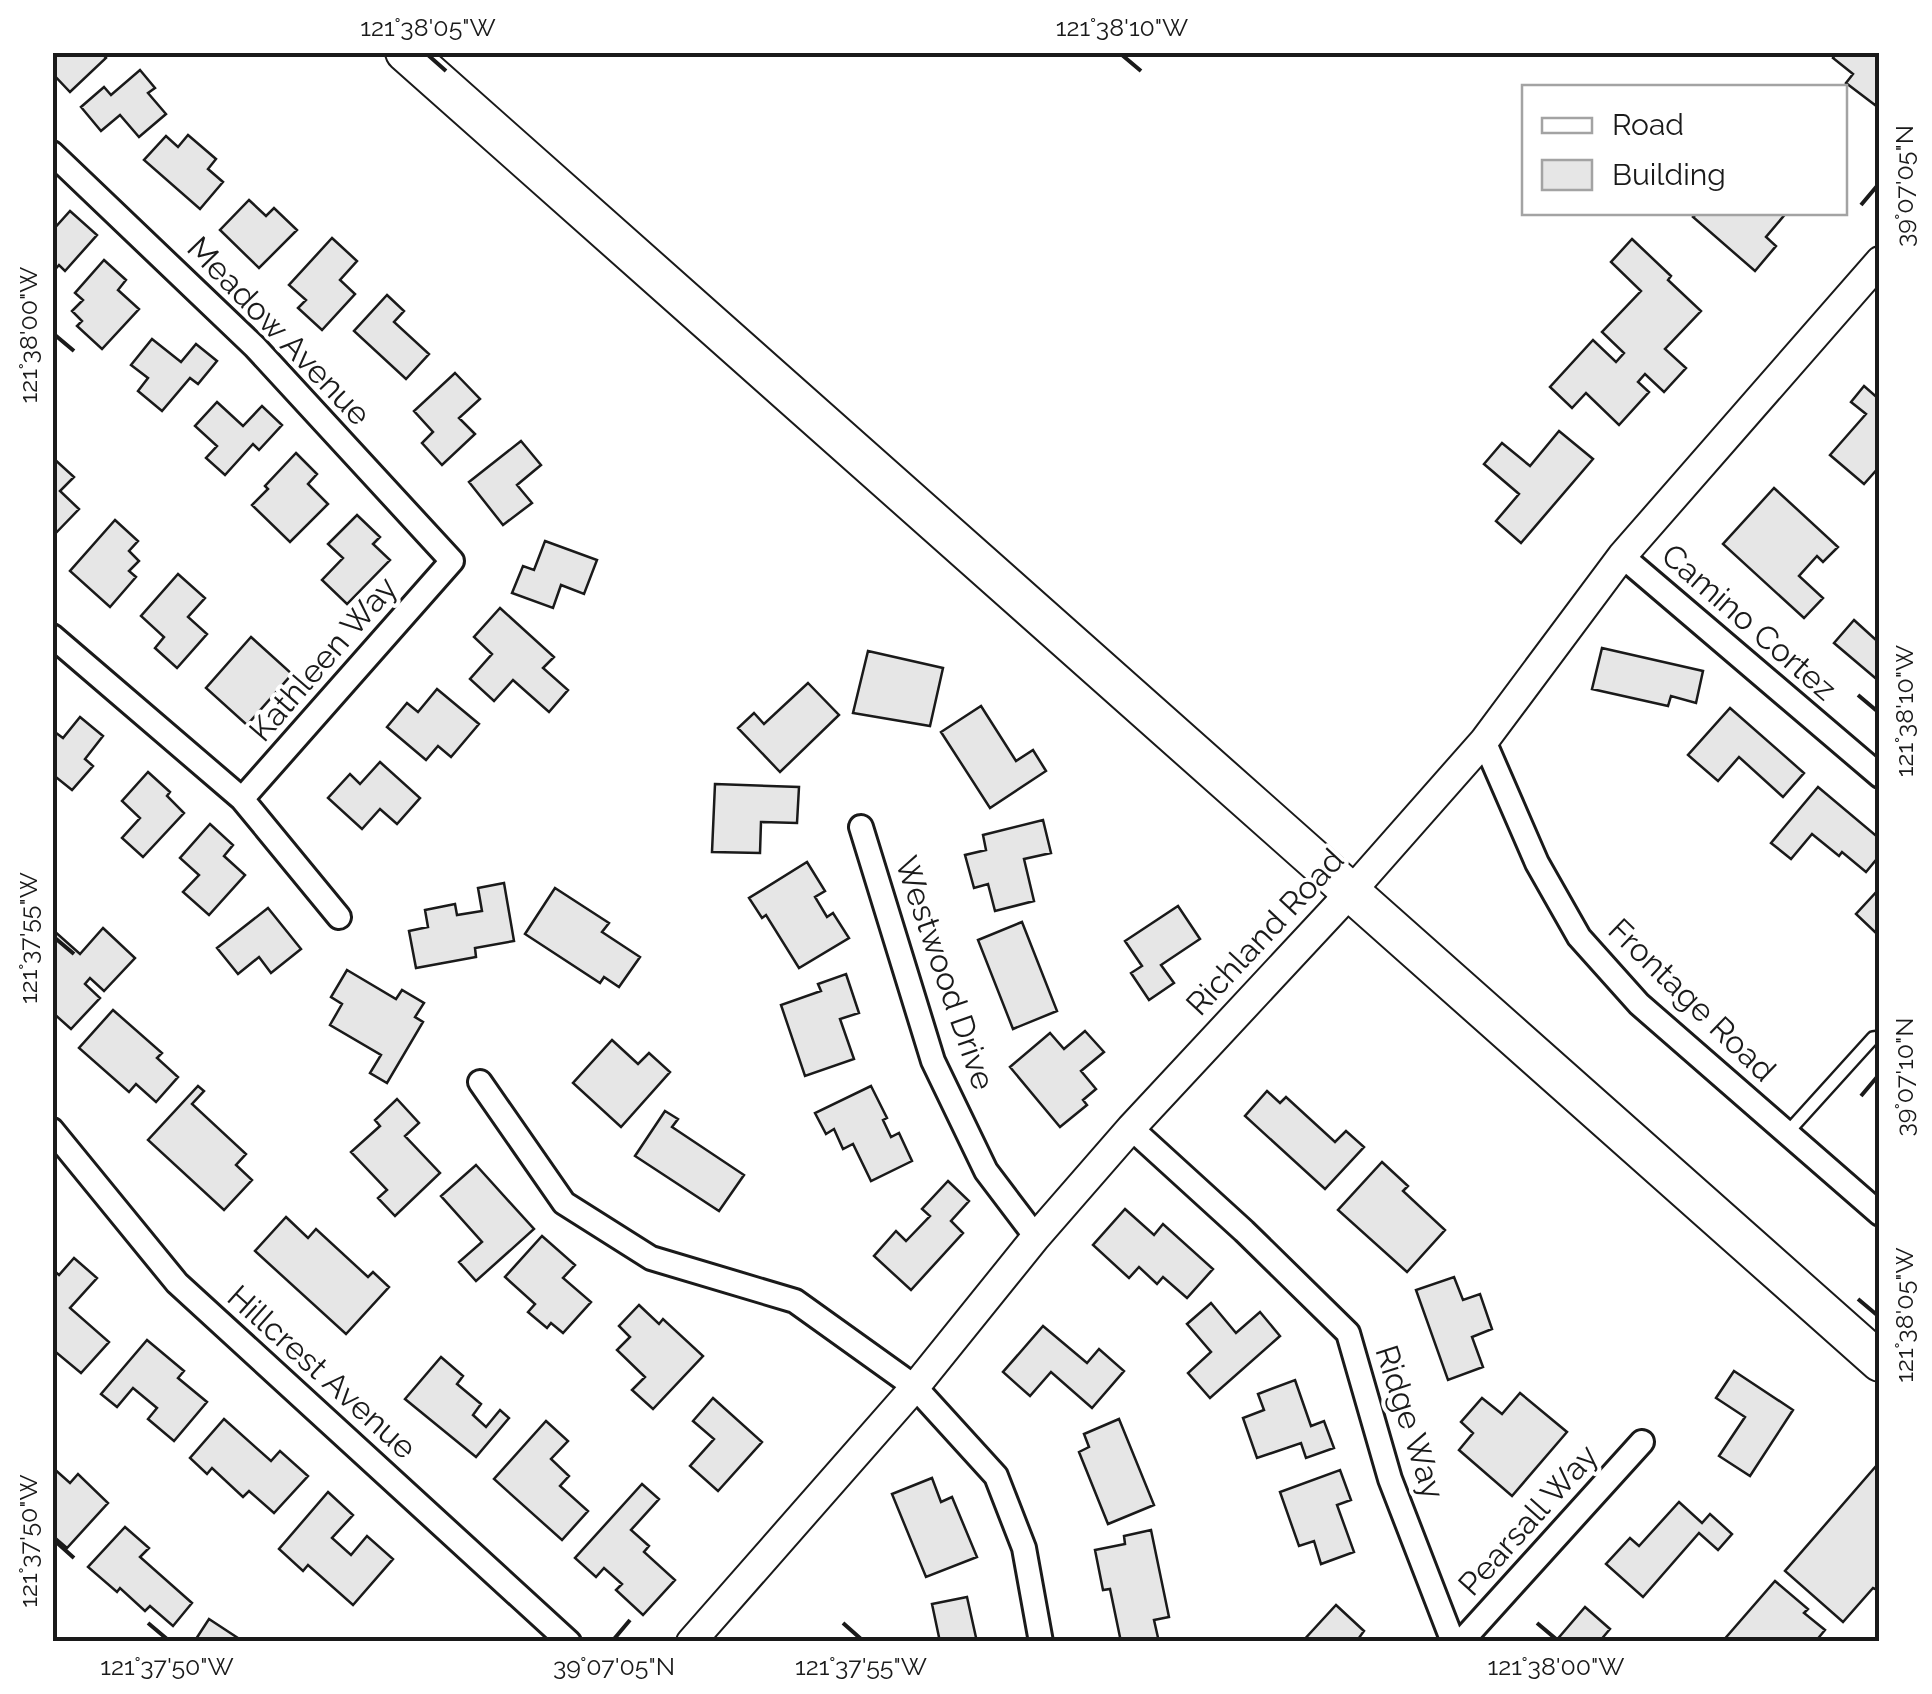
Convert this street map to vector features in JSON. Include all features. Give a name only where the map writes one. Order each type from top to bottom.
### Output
[{"type":"highway","points":[[405,52],[1880,1362]]},
{"type":"street","name":"Meadow Avenue","points":[[52,153],[256,347],[452,562]]},
{"type":"street","name":"Richland Road","points":[[691,1642],[915,1387],[1131,1128],[1349,894],[1484,741],[1622,556],[1880,262]]},
{"type":"street","name":"Camino Cortez","points":[[1622,556],[1880,776]]},
{"type":"street","name":"Kathleen Way","points":[[242,800],[452,562]]},
{"type":"street","points":[[52,636],[242,800],[340,916]]},
{"type":"street","name":"Frontage Road","points":[[1484,741],[1538,864],[1579,937],[1639,1004],[1880,1214]]},
{"type":"street","name":"Westwood Drive","points":[[861,827],[934,1061],[986,1171],[1036,1238]]},
{"type":"street","points":[[480,1082],[564,1203],[651,1258],[794,1301],[915,1387],[996,1476],[1024,1548],[1042,1642]]},
{"type":"street","name":"Ridge Way","points":[[1131,1128],[1348,1333],[1390,1478],[1453,1642]]},
{"type":"street","name":"Hillcrest Avenue","points":[[52,1130],[177,1283],[569,1642]]},
{"type":"street","name":"Pearsall Way","points":[[1461,1642],[1642,1442]]},
{"type":"lane","points":[[1787,1133],[1873,1038],[1880,1037]]},
{"type":"building","points":[[52,52],[101,52],[106,58],[70,92],[52,73]]},
{"type":"building","points":[[1837,52],[1880,52],[1880,99],[1875,105],[1846,83],[1853,74],[1833,58]]},
{"type":"building","points":[[140,70],[155,88],[148,93],[166,114],[139,137],[120,115],[101,131],[81,107],[104,87],[111,95]]},
{"type":"building","points":[[188,135],[216,159],[208,169],[223,182],[200,209],[144,160],[166,136],[178,147]]},
{"type":"building","points":[[249,200],[266,216],[274,208],[297,230],[259,268],[220,230]]},
{"type":"building","points":[[70,211],[97,235],[65,271],[59,265],[52,273],[52,231]]},
{"type":"building","points":[[1784,215],[1766,237],[1776,246],[1755,271],[1693,217]]},
{"type":"building","points":[[332,238],[357,261],[340,280],[355,294],[322,330],[298,308],[306,300],[289,285]]},
{"type":"building","points":[[1632,239],[1701,311],[1665,349],[1686,368],[1664,392],[1645,374],[1638,382],[1649,392],[1619,425],[1586,393],[1572,408],[1550,387],[1593,340],[1616,362],[1624,353],[1602,332],[1641,291],[1611,262]]},
{"type":"building","points":[[104,260],[126,280],[118,290],[139,309],[102,349],[77,326],[82,321],[72,311],[83,300],[75,293]]},
{"type":"building","points":[[387,295],[404,311],[394,322],[429,354],[406,379],[354,331]]},
{"type":"building","points":[[152,339],[181,362],[196,344],[217,361],[198,384],[190,378],[162,411],[138,391],[148,378],[131,365]]},
{"type":"building","points":[[455,373],[480,399],[459,418],[475,434],[442,465],[422,443],[433,432],[414,411]]},
{"type":"building","points":[[1864,386],[1880,400],[1880,466],[1864,484],[1830,455],[1866,414],[1851,402]]},
{"type":"building","points":[[217,402],[243,426],[262,406],[282,425],[259,450],[253,444],[225,475],[206,458],[217,446],[195,426]]},
{"type":"building","points":[[1559,431],[1593,459],[1521,543],[1496,521],[1519,494],[1484,464],[1502,443],[1530,466]]},
{"type":"building","points":[[521,441],[541,465],[517,485],[532,503],[503,525],[469,482]]},
{"type":"building","points":[[296,453],[317,474],[308,484],[328,504],[290,542],[252,505]]},
{"type":"building","points":[[52,457],[74,477],[60,491],[79,509],[52,537]]},
{"type":"building","points":[[1774,488],[1838,547],[1823,562],[1817,556],[1799,576],[1823,598],[1804,618],[1723,544]]},
{"type":"building","points":[[357,515],[380,537],[373,544],[390,560],[347,604],[322,580],[343,558],[328,544]]},
{"type":"building","points":[[115,520],[138,541],[129,551],[139,561],[129,571],[136,577],[110,607],[70,571]]},
{"type":"building","points":[[545,541],[597,560],[584,594],[561,585],[553,608],[512,593],[523,566],[534,570]]},
{"type":"building","points":[[178,574],[205,598],[188,617],[207,634],[177,668],[155,648],[164,637],[141,616]]},
{"type":"building","points":[[500,608],[554,657],[543,668],[568,690],[549,712],[513,680],[494,701],[470,679],[492,654],[474,637]]},
{"type":"building","points":[[1854,620],[1876,640],[1880,636],[1880,682],[1834,643]]},
{"type":"building","points":[[251,637],[292,674],[247,725],[206,688]]},
{"type":"building","points":[[1602,648],[1703,671],[1696,703],[1671,696],[1668,706],[1592,689]]},
{"type":"building","points":[[868,651],[943,668],[930,726],[853,713]]},
{"type":"building","points":[[808,683],[839,715],[780,772],[738,728],[754,713],[764,724]]},
{"type":"building","points":[[437,689],[479,724],[451,757],[438,746],[426,760],[387,727],[407,703],[418,712]]},
{"type":"building","points":[[981,706],[1016,761],[1033,750],[1046,771],[990,808],[941,732]]},
{"type":"building","points":[[1730,708],[1804,773],[1783,797],[1739,757],[1718,781],[1688,755]]},
{"type":"building","points":[[80,717],[103,736],[85,759],[93,766],[72,790],[52,774],[52,730],[63,738]]},
{"type":"building","points":[[380,762],[420,798],[397,824],[380,809],[362,829],[328,798],[350,774],[360,784]]},
{"type":"building","points":[[148,772],[170,792],[167,796],[184,813],[143,857],[122,838],[140,818],[122,801]]},
{"type":"building","points":[[715,784],[799,787],[797,823],[761,822],[760,853],[712,852]]},
{"type":"building","points":[[1818,787],[1880,839],[1880,855],[1866,872],[1812,834],[1791,859],[1771,843]]},
{"type":"building","points":[[1043,820],[1051,853],[1024,859],[1034,901],[995,911],[988,884],[974,888],[965,855],[986,850],[983,835]]},
{"type":"building","points":[[210,824],[233,845],[224,856],[245,875],[209,915],[183,892],[199,875],[180,858]]},
{"type":"building","points":[[807,862],[825,891],[815,897],[827,917],[833,913],[849,938],[799,968],[766,915],[762,918],[749,898]]},
{"type":"building","points":[[504,883],[514,941],[475,948],[476,957],[416,968],[409,931],[428,927],[425,910],[455,904],[457,915],[482,911],[478,888]]},
{"type":"building","points":[[555,888],[609,923],[602,932],[640,957],[619,987],[604,977],[600,983],[525,934]]},
{"type":"building","points":[[1880,888],[1880,929],[1876,933],[1856,914]]},
{"type":"building","points":[[1178,906],[1200,939],[1161,965],[1174,983],[1149,1000],[1131,973],[1142,966],[1125,941]]},
{"type":"building","points":[[268,908],[301,949],[271,973],[259,957],[238,974],[217,948]]},
{"type":"building","points":[[1022,922],[1057,1011],[1013,1029],[978,940]]},
{"type":"building","points":[[103,928],[135,958],[104,991],[90,978],[85,984],[100,998],[71,1029],[52,1012],[52,929],[80,954]]},
{"type":"building","points":[[347,970],[396,999],[402,990],[424,1003],[415,1017],[423,1022],[387,1083],[370,1073],[381,1055],[330,1025],[342,1004],[331,997]]},
{"type":"building","points":[[846,974],[859,1013],[840,1019],[854,1059],[805,1076],[781,1005],[821,991],[818,984]]},
{"type":"building","points":[[113,1010],[162,1053],[157,1058],[178,1077],[156,1102],[136,1084],[129,1092],[79,1048]]},
{"type":"building","points":[[1085,1031],[1104,1052],[1081,1071],[1096,1089],[1083,1100],[1087,1105],[1060,1127],[1010,1067],[1050,1033],[1064,1049]]},
{"type":"building","points":[[612,1040],[638,1064],[649,1053],[670,1072],[621,1127],[573,1083]]},
{"type":"building","points":[[198,1086],[204,1091],[192,1104],[246,1154],[236,1165],[252,1180],[224,1210],[148,1140]]},
{"type":"building","points":[[871,1086],[887,1118],[883,1120],[891,1137],[899,1133],[912,1161],[871,1181],[853,1144],[843,1149],[834,1129],[826,1134],[815,1113]]},
{"type":"building","points":[[1267,1091],[1280,1103],[1286,1097],[1335,1142],[1346,1131],[1364,1147],[1325,1189],[1245,1116]]},
{"type":"building","points":[[397,1099],[419,1123],[405,1136],[440,1173],[395,1216],[378,1198],[387,1190],[351,1152],[380,1126],[375,1120]]},
{"type":"building","points":[[665,1111],[678,1119],[672,1127],[744,1175],[719,1211],[635,1156]]},
{"type":"building","points":[[1382,1162],[1408,1186],[1403,1191],[1445,1230],[1407,1272],[1338,1210]]},
{"type":"building","points":[[476,1165],[534,1229],[476,1281],[459,1262],[482,1242],[441,1196]]},
{"type":"building","points":[[948,1181],[969,1201],[951,1221],[963,1233],[911,1290],[874,1256],[896,1231],[906,1241],[930,1216],[922,1209]]},
{"type":"building","points":[[1125,1209],[1154,1235],[1163,1224],[1213,1269],[1187,1298],[1163,1277],[1157,1284],[1139,1267],[1129,1278],[1093,1245]]},
{"type":"building","points":[[286,1217],[308,1238],[316,1229],[368,1277],[373,1272],[389,1287],[346,1334],[255,1251]]},
{"type":"building","points":[[542,1236],[575,1265],[563,1278],[591,1302],[563,1333],[551,1323],[547,1328],[528,1312],[535,1304],[505,1277]]},
{"type":"building","points":[[74,1258],[97,1278],[70,1308],[109,1342],[81,1373],[52,1349],[52,1269],[59,1275]]},
{"type":"building","points":[[1454,1277],[1463,1300],[1480,1294],[1492,1329],[1472,1337],[1483,1367],[1448,1380],[1416,1290]]},
{"type":"building","points":[[1211,1303],[1236,1333],[1260,1312],[1280,1336],[1210,1398],[1188,1373],[1211,1352],[1187,1324]]},
{"type":"building","points":[[639,1305],[659,1324],[663,1319],[703,1356],[653,1409],[632,1390],[645,1377],[617,1350],[630,1337],[619,1326]]},
{"type":"building","points":[[1043,1326],[1087,1363],[1099,1349],[1124,1371],[1092,1408],[1051,1372],[1030,1396],[1003,1372]]},
{"type":"building","points":[[147,1340],[184,1371],[178,1378],[207,1402],[174,1441],[148,1419],[157,1408],[133,1388],[117,1407],[101,1394]]},
{"type":"building","points":[[441,1357],[463,1376],[457,1384],[481,1404],[473,1415],[486,1427],[500,1410],[509,1418],[476,1457],[405,1399]]},
{"type":"building","points":[[1734,1371],[1793,1410],[1750,1476],[1719,1456],[1745,1417],[1716,1398]]},
{"type":"building","points":[[1295,1380],[1311,1426],[1324,1421],[1334,1448],[1306,1458],[1301,1443],[1257,1458],[1243,1418],[1264,1410],[1258,1394]]},
{"type":"building","points":[[1520,1393],[1567,1432],[1512,1496],[1459,1450],[1473,1433],[1461,1422],[1482,1398],[1502,1414]]},
{"type":"building","points":[[713,1398],[762,1442],[718,1491],[690,1466],[714,1439],[693,1421]]},
{"type":"building","points":[[224,1419],[271,1461],[280,1451],[308,1476],[274,1513],[249,1491],[243,1497],[212,1468],[207,1474],[190,1458]]},
{"type":"building","points":[[1119,1419],[1154,1505],[1108,1524],[1079,1452],[1089,1447],[1084,1434]]},
{"type":"building","points":[[546,1421],[568,1441],[551,1459],[569,1476],[560,1486],[588,1511],[562,1540],[494,1479]]},
{"type":"building","points":[[1877,1465],[1880,1591],[1873,1588],[1843,1622],[1785,1571]]},
{"type":"building","points":[[52,1467],[70,1483],[78,1474],[108,1503],[67,1548],[52,1535]]},
{"type":"building","points":[[1340,1470],[1351,1500],[1337,1505],[1354,1552],[1321,1564],[1314,1541],[1299,1546],[1280,1492]]},
{"type":"building","points":[[932,1478],[941,1502],[952,1497],[977,1557],[926,1577],[892,1494]]},
{"type":"building","points":[[642,1484],[659,1499],[631,1530],[649,1546],[644,1552],[675,1580],[643,1615],[616,1590],[622,1584],[604,1568],[596,1577],[575,1558]]},
{"type":"building","points":[[328,1492],[353,1515],[332,1538],[351,1555],[367,1536],[393,1559],[353,1605],[308,1565],[303,1571],[279,1549]]},
{"type":"building","points":[[1679,1502],[1702,1523],[1710,1514],[1732,1534],[1718,1550],[1699,1533],[1643,1597],[1606,1564],[1630,1538],[1639,1546]]},
{"type":"building","points":[[125,1527],[149,1548],[140,1557],[192,1603],[173,1626],[150,1606],[145,1611],[120,1588],[117,1592],[88,1567]]},
{"type":"building","points":[[1151,1530],[1169,1617],[1154,1620],[1159,1642],[1121,1642],[1110,1589],[1103,1590],[1095,1550],[1125,1544],[1124,1536]]},
{"type":"building","points":[[1775,1581],[1808,1609],[1804,1613],[1825,1630],[1815,1642],[1722,1642]]},
{"type":"building","points":[[967,1597],[977,1642],[940,1642],[932,1604]]},
{"type":"building","points":[[1336,1605],[1364,1631],[1356,1642],[1302,1642]]},
{"type":"building","points":[[1585,1607],[1610,1629],[1599,1642],[1555,1642]]},
{"type":"building","points":[[209,1619],[244,1642],[194,1642]]}]
